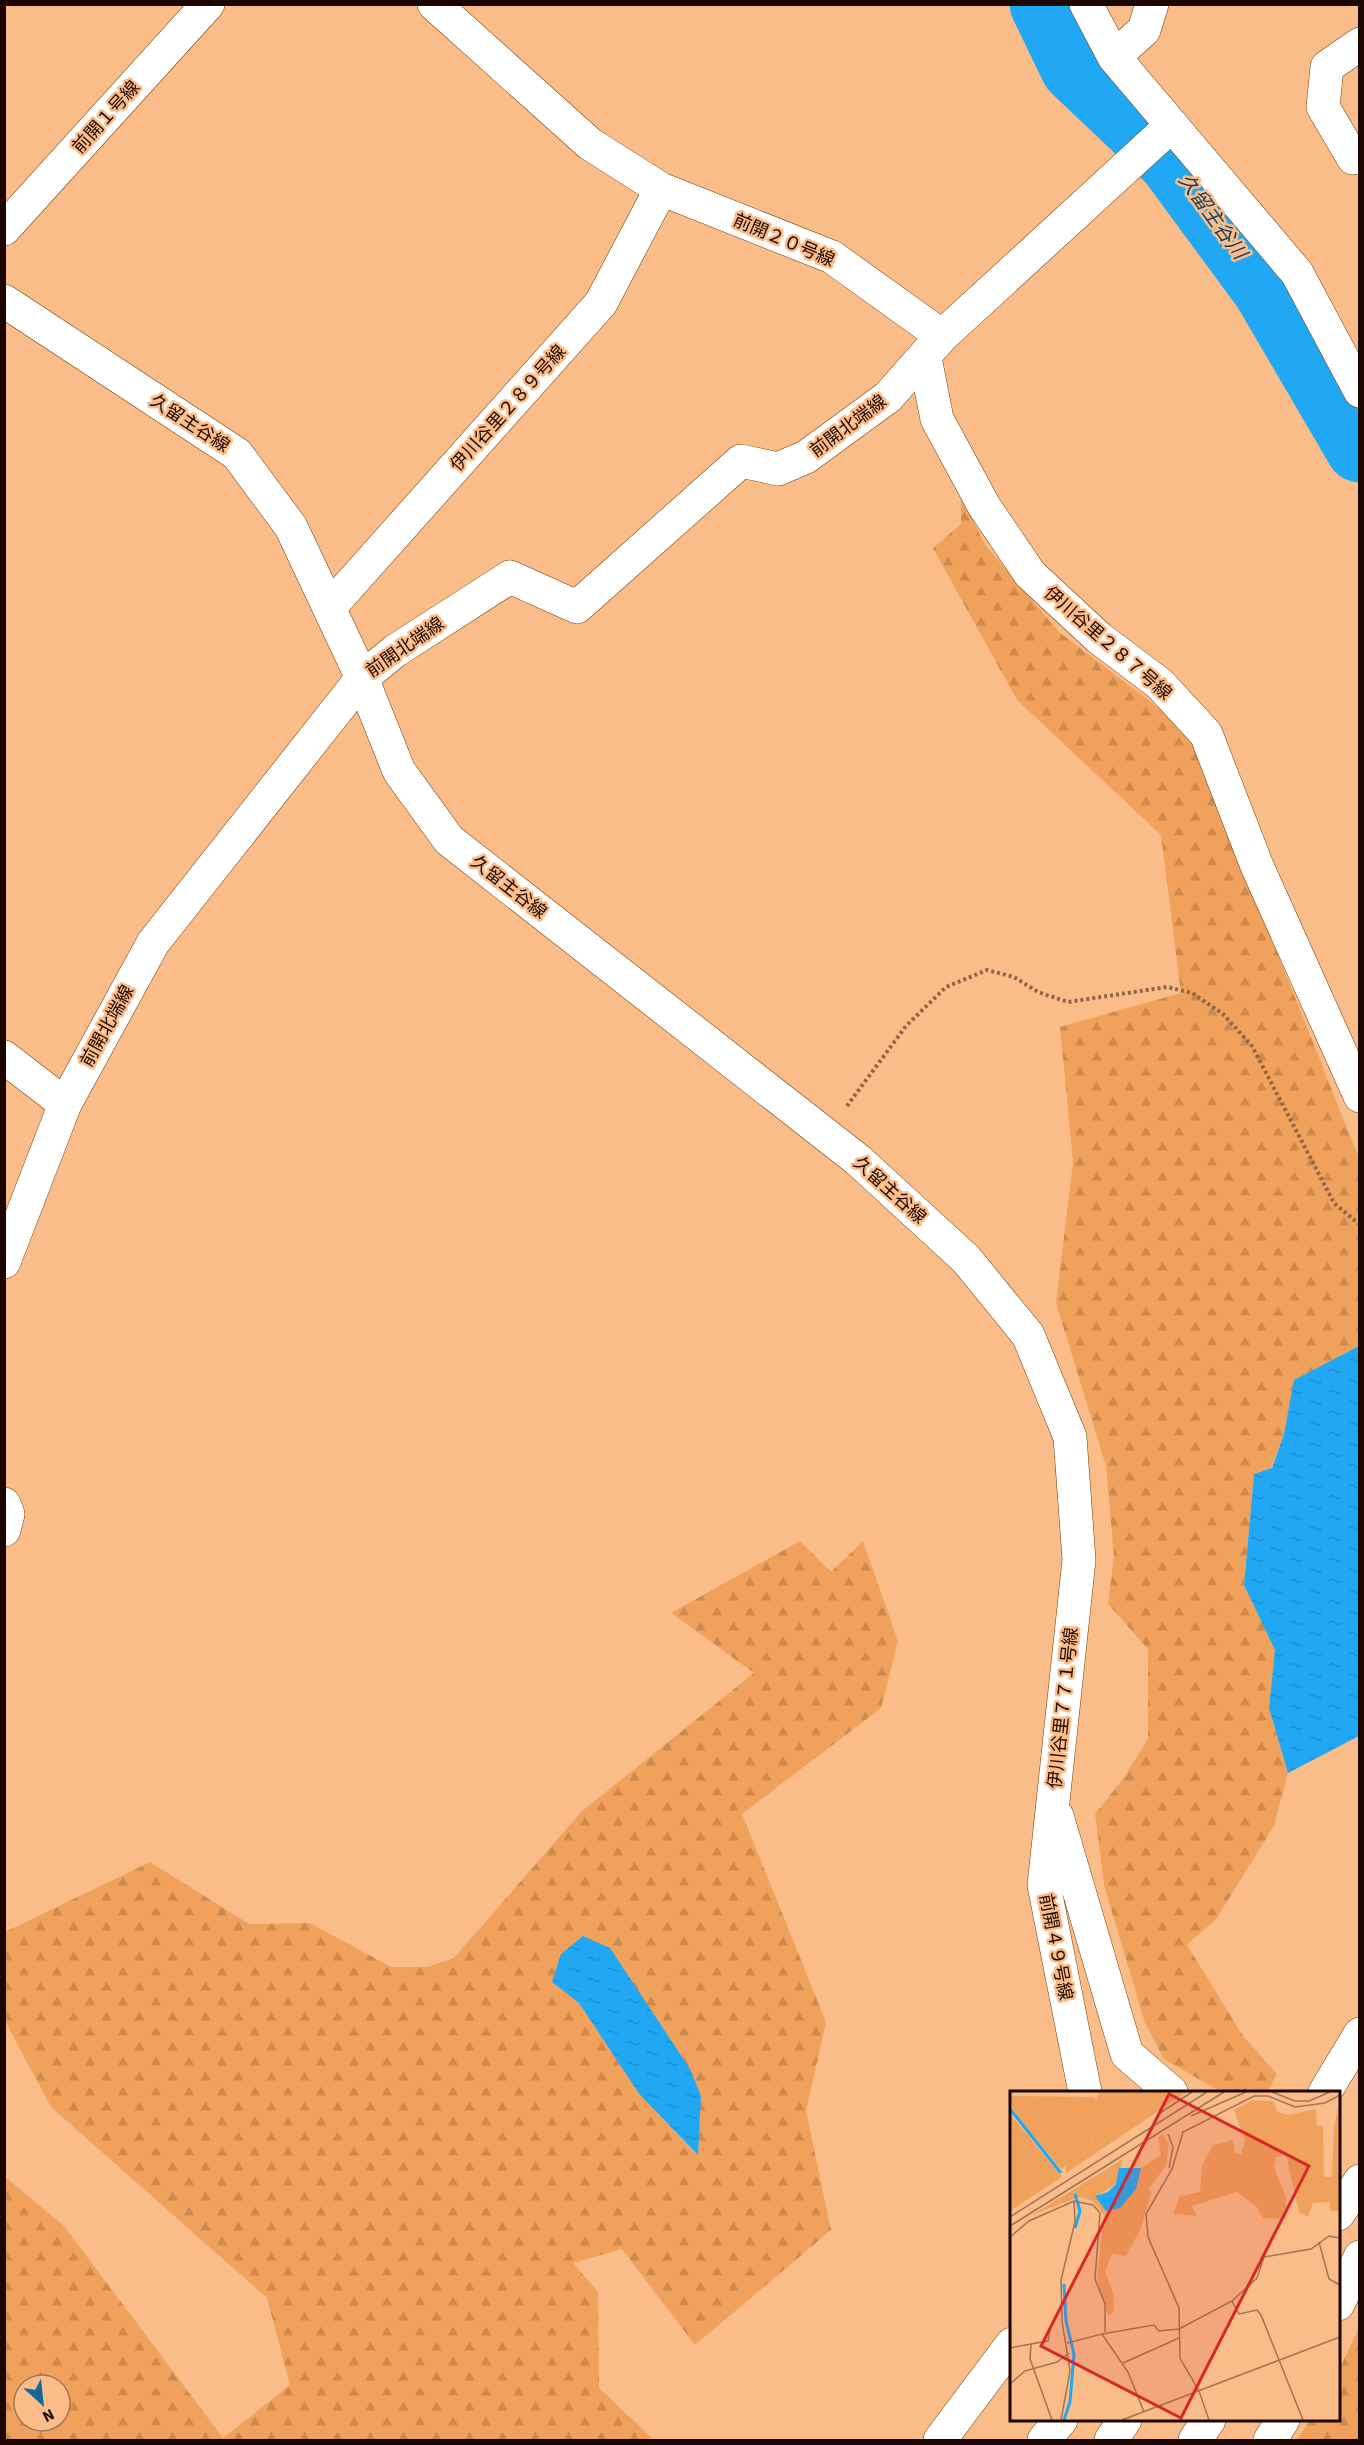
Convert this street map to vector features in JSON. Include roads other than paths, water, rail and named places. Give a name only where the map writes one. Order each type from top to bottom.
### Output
[{"type":"main road","name":"前開１号線","points":[[4,229],[208,4]]},
{"type":"main road","name":"前開２０号線","points":[[435,4],[590,144],[661,189],[832,257],[934,347]]},
{"type":"main road","points":[[1086,4],[1157,139],[1297,273],[1359,391]]},
{"type":"main road","points":[[1114,57],[1144,30],[1152,4]]},
{"type":"main road","points":[[1353,158],[1323,107],[1327,68],[1359,44]]},
{"type":"main road","points":[[934,347],[1157,139]]},
{"type":"main road","name":"伊川谷里２８９号線","points":[[329,608],[601,303],[661,189]]},
{"type":"main road","name":"久留主谷線","points":[[4,301],[237,454],[291,527],[362,678],[399,771],[449,840],[858,1160],[966,1259],[1028,1335],[1070,1437]]},
{"type":"main road","name":"前開北端線","points":[[4,1262],[65,1104],[153,943],[362,678],[395,651],[510,577],[577,607],[741,461],[778,469],[806,458],[888,397],[934,347]]},
{"type":"main road","name":"伊川谷里２８７号線","points":[[934,347],[937,419],[984,506],[1030,574],[1099,638],[1160,684],[1206,734],[1257,866],[1359,1096]]},
{"type":"main road","points":[[4,1057],[65,1104]]},
{"type":"main road","name":"伊川谷里７７１号線","points":[[1070,1437],[1079,1560],[1053,1800],[1127,2054],[1170,2091]]},
{"type":"main road","points":[[4,1504],[8,1514],[4,1530]]},
{"type":"main road","name":"前開４９号線","points":[[1053,1800],[1044,1885],[1085,2091]]},
{"type":"main road","points":[[1326,2091],[1359,2034]]},
{"type":"main road","points":[[1340,2211],[1359,2181]]},
{"type":"main road","points":[[1340,2300],[1359,2257]]},
{"type":"main road","points":[[940,2440],[1010,2345]]},
{"type":"main road","points":[[1044,2440],[1060,2421]]},
{"type":"main road","points":[[1111,2440],[1124,2421]]},
{"type":"main road","points":[[1195,2440],[1208,2421]]},
{"type":"main road","points":[[1270,2440],[1282,2421]]},
{"type":"water","points":[[1359,1346],[1359,1736],[1288,1773],[1269,1708],[1275,1650],[1244,1585],[1254,1474],[1272,1468],[1284,1434],[1294,1380]]},
{"type":"water","points":[[583,1936],[610,1948],[690,2069],[701,2096],[698,2155],[640,2095],[579,2003],[552,1982],[561,1954]]},
{"type":"waterway","name":"久留主谷川","points":[[1044,4],[1075,68],[1172,160],[1267,289],[1360,448]]}]
